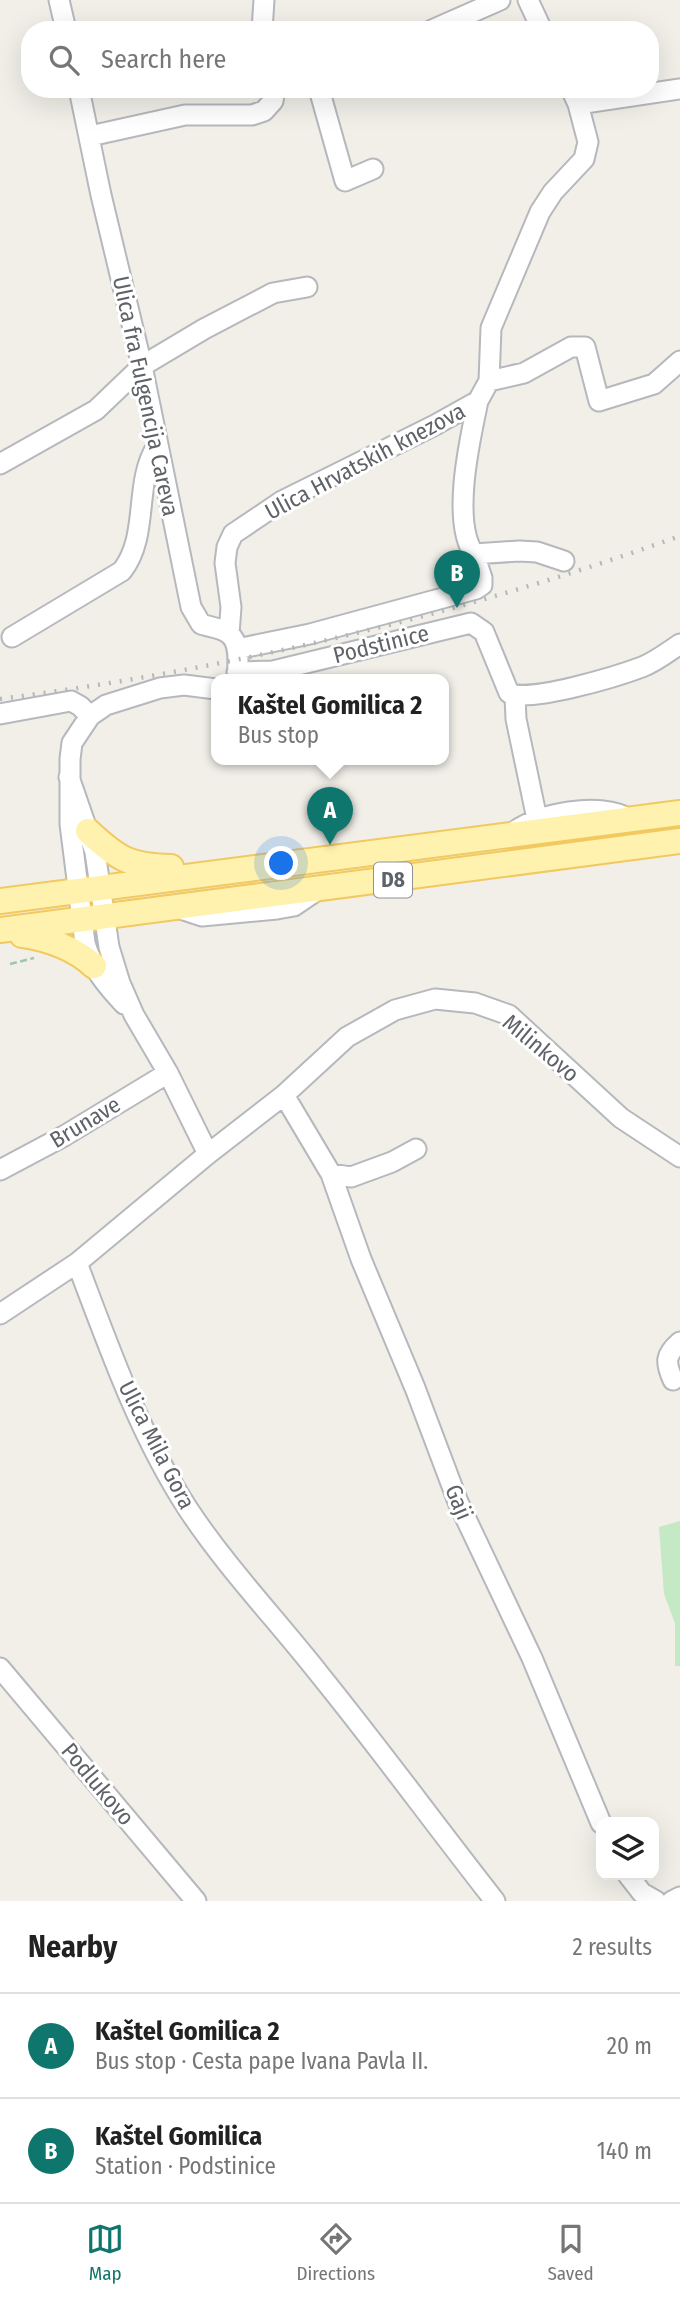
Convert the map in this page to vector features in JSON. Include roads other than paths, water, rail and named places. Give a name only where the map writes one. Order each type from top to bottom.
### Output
[{"type":"main road","name":"D8","points":[[0,901],[680,813]]},
{"type":"main road","points":[[88,831],[107,849],[129,862],[153,867],[185,868],[198,875]]},
{"type":"main road","name":"D8","points":[[0,930],[680,841]]},
{"type":"main road","points":[[0,930],[48,940],[67,947],[94,966]]},
{"type":"street","points":[[59,0],[64,21]]},
{"type":"street","points":[[263,21],[264,0]]},
{"type":"street","points":[[452,21],[500,0]]},
{"type":"street","points":[[528,0],[538,21]]},
{"type":"street","points":[[659,91],[680,89]]},
{"type":"street","name":"Ulica fra Fulgencija Careva","points":[[81,98],[101,195],[142,366],[191,607],[201,624],[233,641]]},
{"type":"street","points":[[90,135],[185,115],[252,115],[264,111],[274,98]]},
{"type":"street","points":[[322,98],[345,181],[373,169]]},
{"type":"street","name":"Ulica Hrvatskih knezova","points":[[478,401],[282,501],[233,534],[227,547],[225,564],[233,641],[310,634],[476,589],[482,585],[474,554],[465,535],[466,456],[478,401],[489,381],[491,328],[540,212],[553,192],[584,159],[588,142],[574,98]]},
{"type":"street","points":[[0,464],[96,410],[142,366],[204,329],[273,293],[307,287]]},
{"type":"street","points":[[489,381],[524,373],[571,347],[585,347],[599,401],[654,384],[680,361]]},
{"type":"street","points":[[12,637],[122,570],[131,559],[136,546],[146,478],[152,453],[158,445]]},
{"type":"street","points":[[474,554],[537,552],[564,561]]},
{"type":"street","name":"Podstinice","points":[[251,674],[471,623],[484,632],[509,693],[515,696]]},
{"type":"street","points":[[233,641],[237,674]]},
{"type":"street","points":[[537,819],[516,719],[515,696],[557,691],[644,667],[680,644]]},
{"type":"street","points":[[208,1154],[168,1073],[134,1015],[93,919],[89,889],[69,824],[69,777],[72,743],[90,716],[106,705],[160,688],[184,685],[211,688]]},
{"type":"street","points":[[0,714],[71,701],[90,716]]},
{"type":"street","points":[[69,777],[94,852],[89,889]]},
{"type":"street","points":[[510,834],[537,819],[597,810],[630,819]]},
{"type":"street","points":[[93,919],[85,943],[94,966],[101,978],[134,1015]]},
{"type":"street","name":"Milinkovo","points":[[284,1095],[348,1037],[395,1010],[435,999],[475,1003],[509,1015],[621,1118],[680,1157]]},
{"type":"street","name":"Brunave","points":[[0,1170],[64,1136],[168,1073]]},
{"type":"street","points":[[0,1314],[77,1264],[208,1154],[284,1095]]},
{"type":"street","name":"Gaji","points":[[284,1095],[331,1174],[361,1259],[415,1388],[458,1503],[532,1658],[598,1817]]},
{"type":"street","points":[[331,1174],[351,1177],[392,1162],[416,1149]]},
{"type":"street","name":"Ulica Mila Gora","points":[[77,1264],[123,1381],[160,1461],[188,1508],[235,1574],[320,1674],[495,1901]]},
{"type":"street","points":[[673,1380],[667,1366],[670,1351],[680,1342]]},
{"type":"street","name":"Podlukovo","points":[[0,1668],[195,1901]]},
{"type":"street","points":[[632,1880],[642,1893],[656,1901]]},
{"type":"street","points":[[672,1901],[680,1897]]},
{"type":"railway","points":[[0,699],[173,672],[344,636],[514,591],[680,536]]},
{"type":"place","name":"Kaštel Gomilica","points":[[457,608]]},
{"type":"place","name":"Kaštel Gomilica 2","points":[[330,845]]}]
